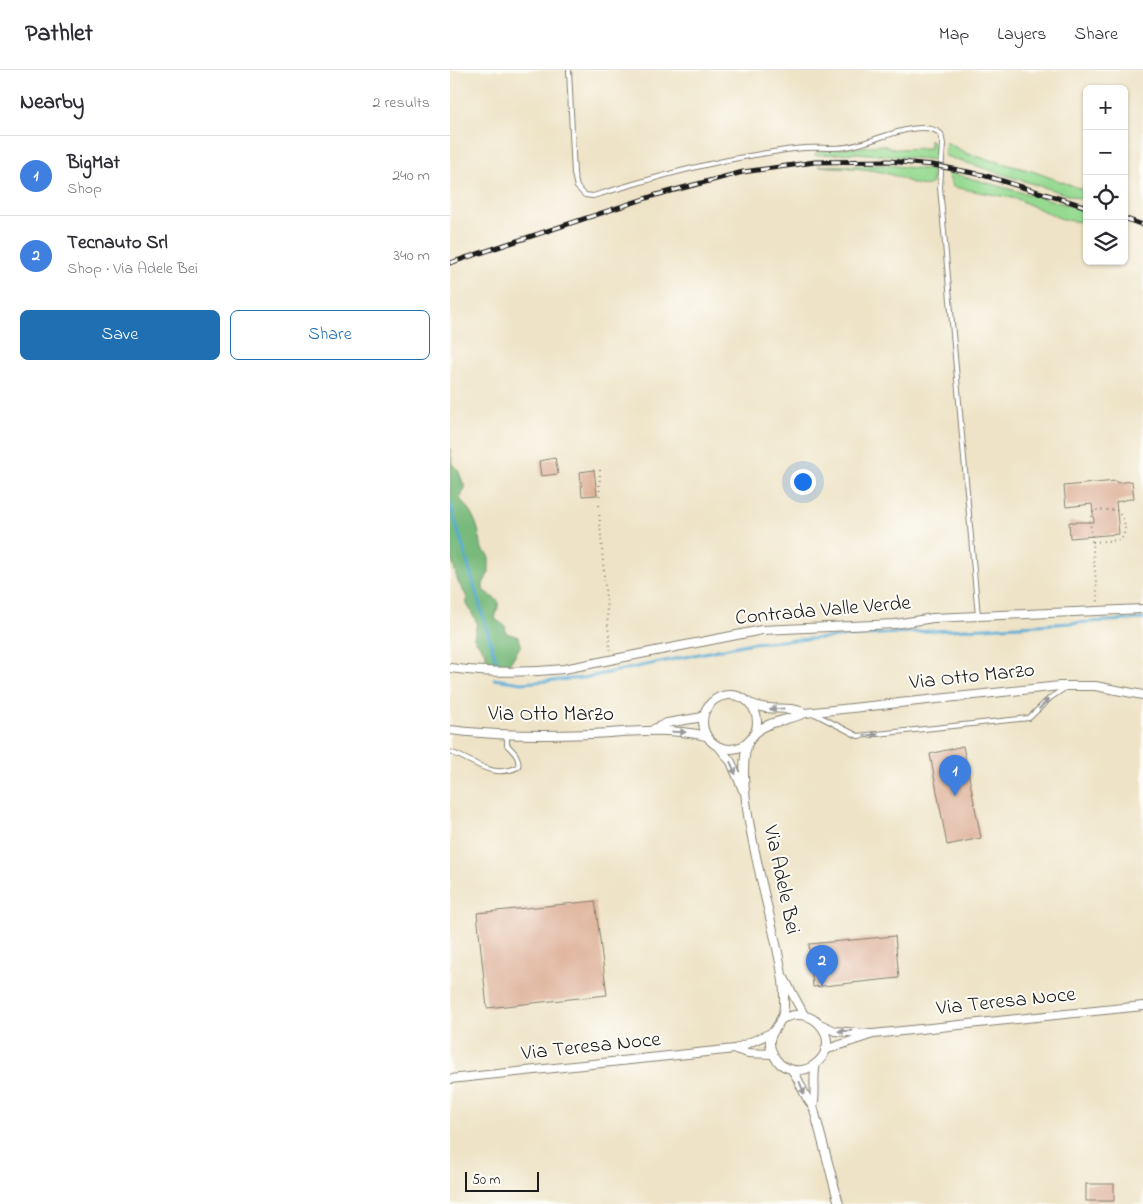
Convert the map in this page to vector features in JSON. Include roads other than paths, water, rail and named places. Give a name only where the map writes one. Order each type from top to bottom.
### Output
[{"type":"street","name":"Contrada Valle Verde","points":[[450,668],[505,673],[564,669],[762,630],[895,624],[933,618],[1143,609]]},
{"type":"street","name":"Via Otto Marzo","points":[[754,734],[764,725],[789,720],[808,712],[1070,686],[1112,688],[1143,695]]},
{"type":"street","points":[[734,694],[750,702],[757,717],[754,734],[744,752],[744,792],[731,762],[719,747],[706,736],[702,726],[706,708],[718,697],[734,694]]},
{"type":"street","name":"Via Otto Marzo","points":[[750,702],[762,708],[792,707],[808,712]]},
{"type":"street","name":"Via Otto Marzo","points":[[651,730],[667,723],[703,717]]},
{"type":"street","name":"Via Otto Marzo","points":[[450,730],[562,735],[651,730],[688,732],[706,736]]},
{"type":"street","points":[[719,747],[734,749],[749,741]]},
{"type":"street","name":"Via Adele Bei","points":[[744,792],[783,976],[783,1012],[780,1020]]},
{"type":"street","name":"Via Adele Bei","points":[[783,976],[804,1014]]},
{"type":"street","name":"Via Teresa Noce","points":[[819,1023],[835,1032],[873,1034],[1143,1006]]},
{"type":"street","points":[[816,1064],[804,1070],[792,1070],[784,1067],[772,1054],[771,1034],[780,1020],[796,1014],[804,1014],[819,1023],[826,1036],[825,1050],[816,1064],[813,1077],[816,1097],[813,1106],[839,1204]]},
{"type":"street","name":"Via Teresa Noce","points":[[450,1079],[735,1050],[771,1034]]},
{"type":"street","name":"Via Teresa Noce","points":[[825,1050],[873,1034]]},
{"type":"street","name":"Via Teresa Noce","points":[[735,1050],[748,1053],[772,1054]]},
{"type":"street","points":[[792,1070],[803,1089],[806,1100],[813,1106]]},
{"type":"lane","points":[[569,70],[574,174],[577,187],[584,195],[593,196],[712,163],[748,156],[805,148],[846,147],[879,139],[910,128],[927,127],[941,134],[943,144],[940,187],[978,616]]},
{"type":"lane","points":[[808,712],[858,736],[1029,718],[1050,698],[1070,686]]},
{"type":"lane","points":[[450,752],[487,770],[510,771],[518,767],[519,762],[507,745],[507,734]]},
{"type":"waterway","points":[[450,503],[497,664]]},
{"type":"waterway","points":[[494,679],[522,683],[583,678],[752,643],[1143,619]]},
{"type":"railway","points":[[450,263],[656,195],[743,172],[815,162],[889,161],[933,165],[983,175],[1083,206]]},
{"type":"railway","points":[[1128,219],[1143,225]]},
{"type":"place","name":"BigMat","points":[[955,796]]},
{"type":"place","name":"Tecnauto Srl","points":[[822,986]]}]
